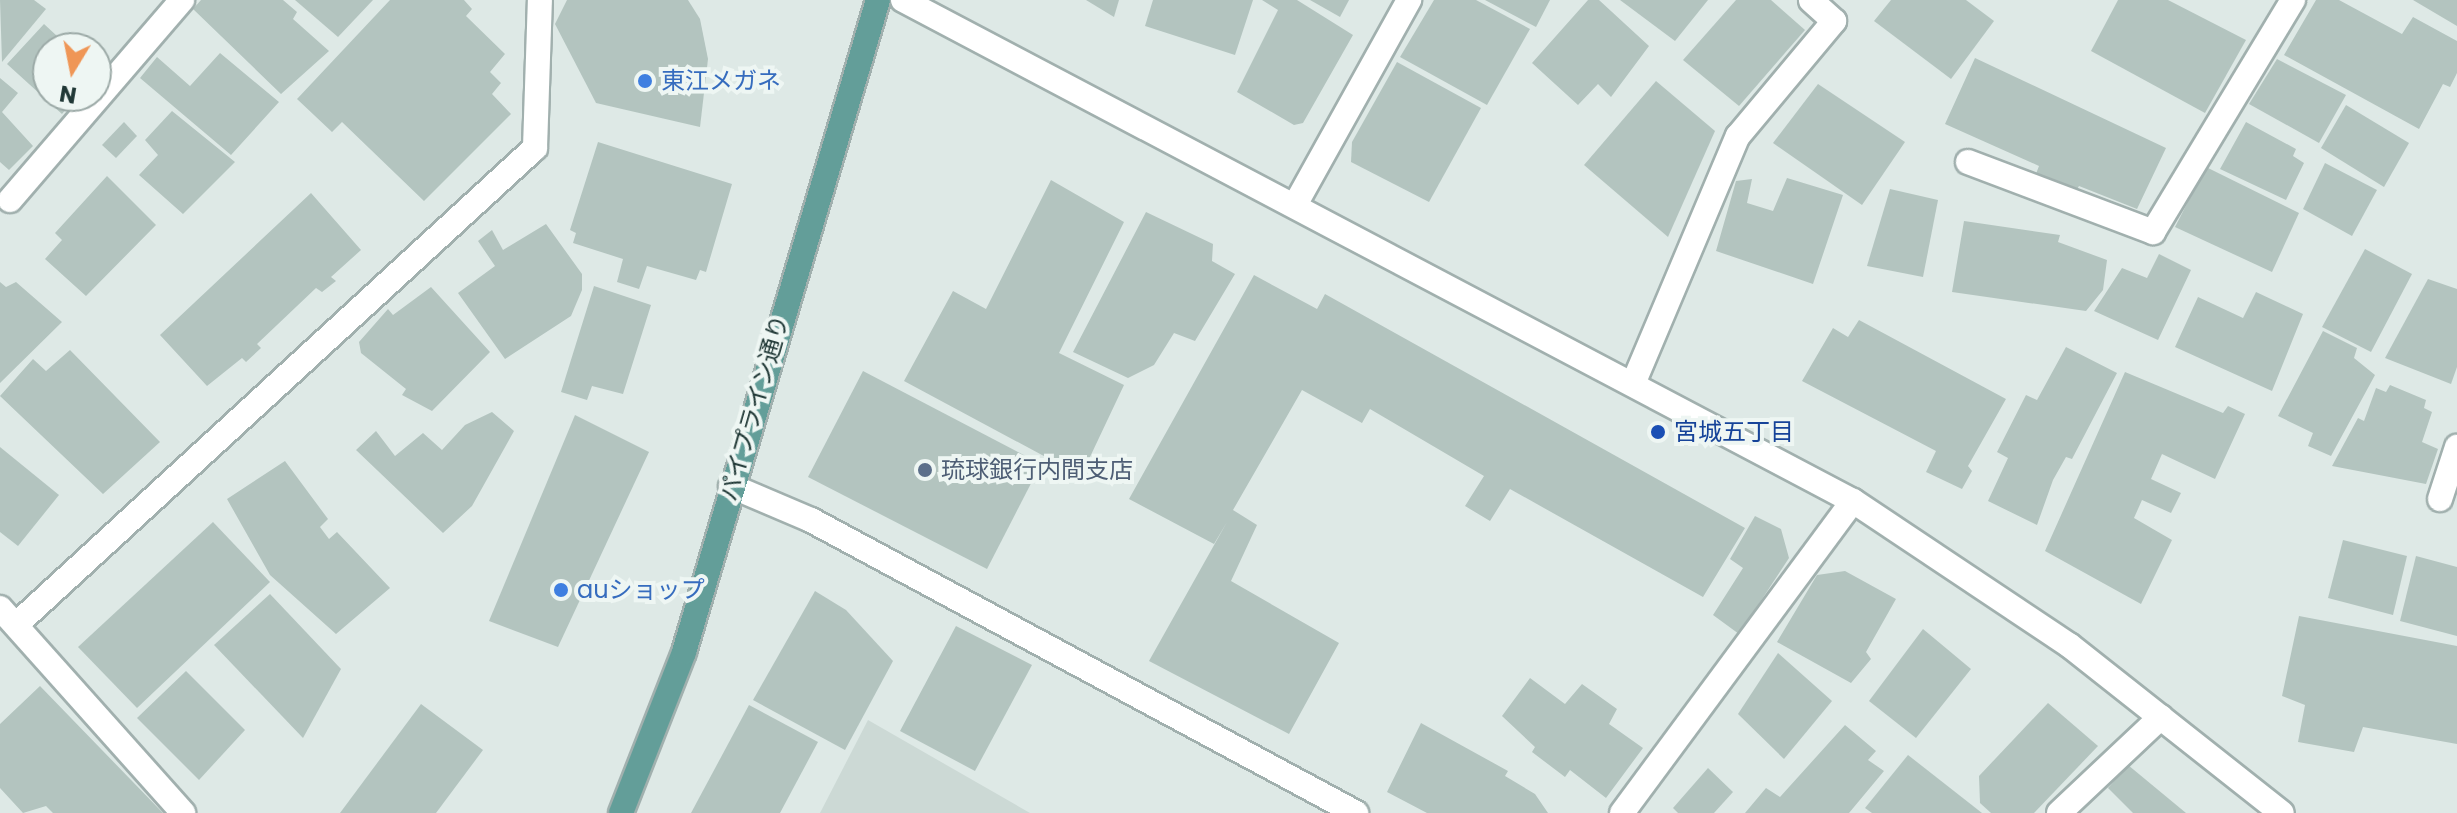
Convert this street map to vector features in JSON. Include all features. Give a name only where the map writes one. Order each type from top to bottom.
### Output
[{"type":"main road","name":"パイプライン通り","points":[[621,813],[684,652],[878,0]]},
{"type":"street","points":[[10,200],[182,0]]},
{"type":"street","points":[[183,813],[9,615],[535,148],[540,0]]},
{"type":"street","points":[[903,0],[1853,501],[1954,563],[2161,717],[2282,813]]},
{"type":"street","points":[[1295,205],[1409,0]]},
{"type":"street","points":[[1633,384],[1738,136],[1834,21],[1811,0]]},
{"type":"street","points":[[1968,162],[2153,232],[2293,0]]},
{"type":"street","points":[[2440,499],[2457,447]]},
{"type":"street","points":[[731,486],[811,520],[1356,813]]},
{"type":"street","points":[[1622,813],[1853,501]]},
{"type":"street","points":[[2059,813],[2161,717]]},
{"type":"shaded area","points":[[868,720],[1030,813],[820,813]]},
{"type":"building","points":[[0,0],[34,0],[46,9],[2,62]]},
{"type":"building","points":[[201,0],[283,0],[297,12],[293,19],[329,51],[281,94],[193,9]]},
{"type":"building","points":[[295,0],[373,0],[338,37]]},
{"type":"building","points":[[390,0],[464,0],[472,9],[466,16],[505,54],[490,72],[501,83],[492,94],[511,114],[424,201],[342,122],[332,132],[297,99]]},
{"type":"building","name":"東江メガネ","points":[[567,0],[688,0],[700,19],[708,59],[700,127],[596,103],[555,24]]},
{"type":"building","points":[[1086,0],[1119,0],[1114,17]]},
{"type":"building","points":[[1153,0],[1253,0],[1235,55],[1145,26]]},
{"type":"building","points":[[1262,0],[1297,0],[1353,35],[1303,123],[1294,125],[1237,92],[1278,10]]},
{"type":"building","points":[[1310,0],[1349,0],[1340,17]]},
{"type":"building","points":[[1434,0],[1476,0],[1530,29],[1487,105],[1400,57]]},
{"type":"building","points":[[1485,0],[1550,0],[1536,27]]},
{"type":"building","points":[[1588,0],[1599,0],[1649,46],[1611,97],[1598,84],[1578,105],[1532,63]]},
{"type":"building","points":[[1620,0],[1708,0],[1675,41]]},
{"type":"building","points":[[1736,0],[1771,0],[1805,30],[1739,106],[1683,60]]},
{"type":"building","points":[[1891,0],[1966,0],[1994,21],[1951,79],[1874,21]]},
{"type":"building","points":[[2118,0],[2168,0],[2246,40],[2205,113],[2091,51]]},
{"type":"building","points":[[2316,0],[2339,0],[2402,34],[2413,17],[2457,41],[2457,73],[2450,87],[2443,84],[2419,129],[2284,55]]},
{"type":"building","points":[[2413,0],[2457,0],[2457,26]]},
{"type":"building","points":[[44,24],[53,32],[37,32]]},
{"type":"building","points":[[32,37],[32,87],[7,64]]},
{"type":"building","points":[[220,53],[279,102],[231,155],[140,78],[157,57],[190,86]]},
{"type":"building","points":[[1975,58],[2166,148],[2137,209],[2079,186],[2073,196],[2034,179],[2039,166],[1945,124]]},
{"type":"building","points":[[2277,59],[2346,95],[2319,143],[2249,104]]},
{"type":"building","points":[[1397,62],[1481,108],[1429,202],[1351,162],[1352,142]]},
{"type":"building","points":[[0,78],[18,93],[2,112],[33,146],[9,170],[0,162]]},
{"type":"building","points":[[1656,81],[1715,131],[1668,237],[1584,165]]},
{"type":"building","points":[[1818,84],[1905,142],[1862,205],[1773,143]]},
{"type":"building","points":[[2346,105],[2409,143],[2384,187],[2321,148]]},
{"type":"building","points":[[172,111],[235,162],[183,214],[139,175],[158,155],[145,140]]},
{"type":"building","points":[[124,122],[137,136],[116,158],[102,145]]},
{"type":"building","points":[[2246,122],[2296,149],[2293,156],[2304,163],[2286,200],[2220,169]]},
{"type":"building","points":[[598,142],[732,184],[706,272],[700,270],[696,280],[647,266],[639,289],[617,282],[623,259],[573,243],[576,233],[570,230]]},
{"type":"building","points":[[2325,163],[2377,190],[2352,236],[2303,209]]},
{"type":"building","points":[[2206,167],[2299,213],[2272,272],[2175,227]]},
{"type":"building","points":[[107,176],[156,225],[86,296],[45,259],[62,240],[55,233]]},
{"type":"building","points":[[1787,178],[1843,195],[1813,284],[1716,251],[1736,181],[1752,179],[1747,203],[1773,211]]},
{"type":"building","points":[[1051,180],[1124,222],[1059,353],[1124,385],[1081,476],[904,381],[953,291],[986,309]]},
{"type":"building","points":[[1890,189],[1938,200],[1923,277],[1867,266]]},
{"type":"building","points":[[311,193],[361,250],[331,277],[336,281],[322,292],[316,288],[257,344],[261,348],[246,362],[242,358],[207,386],[160,335]]},
{"type":"building","points":[[1146,212],[1213,244],[1212,261],[1235,274],[1195,341],[1174,333],[1154,365],[1128,378],[1073,352]]},
{"type":"building","points":[[1964,221],[2060,235],[2058,242],[2107,260],[2103,290],[2086,311],[1952,292]]},
{"type":"building","points":[[546,224],[582,274],[582,290],[571,316],[505,359],[458,293],[495,266],[478,241],[492,230],[503,250]]},
{"type":"building","points":[[2365,249],[2412,274],[2371,352],[2322,327]]},
{"type":"building","points":[[2159,254],[2191,270],[2158,340],[2094,311],[2122,268],[2147,278]]},
{"type":"building","points":[[1254,275],[1317,309],[1325,294],[1745,528],[1703,597],[1510,489],[1490,521],[1465,506],[1484,476],[1370,409],[1362,423],[1302,390],[1233,510],[1257,525],[1231,581],[1339,643],[1289,734],[1149,661],[1227,522],[1214,544],[1129,499]]},
{"type":"building","points":[[2428,279],[2457,289],[2457,367],[2451,384],[2385,358]]},
{"type":"building","points":[[0,282],[6,287],[16,282],[62,322],[0,383]]},
{"type":"building","points":[[594,286],[651,305],[623,394],[592,386],[587,400],[561,392]]},
{"type":"building","points":[[431,287],[490,352],[432,411],[402,395],[406,389],[361,353],[359,342],[388,309],[393,315]]},
{"type":"building","points":[[2256,292],[2303,314],[2272,391],[2175,347],[2198,297],[2243,318]]},
{"type":"building","points":[[1859,320],[2006,399],[1968,466],[1972,471],[1962,489],[1926,472],[1936,451],[1802,381],[1833,328],[1848,337]]},
{"type":"building","points":[[2323,331],[2357,348],[2354,358],[2375,375],[2331,456],[2308,446],[2313,433],[2278,416]]},
{"type":"building","points":[[2066,347],[2117,373],[2072,459],[2066,457],[2053,480],[2037,525],[1988,501],[2008,458],[1997,452],[2026,395],[2037,400]]},
{"type":"building","points":[[70,350],[160,442],[103,494],[0,396],[33,359],[46,371]]},
{"type":"building","name":"琉球銀行内間支店","points":[[863,371],[1041,464],[987,569],[808,477]]},
{"type":"building","points":[[2125,372],[2223,413],[2228,406],[2245,414],[2215,479],[2162,454],[2151,479],[2181,493],[2171,513],[2142,500],[2134,518],[2172,540],[2141,604],[2045,551]]},
{"type":"building","points":[[2390,385],[2426,400],[2424,408],[2432,412],[2422,442],[2438,449],[2426,484],[2332,466],[2358,418],[2364,421],[2376,388],[2386,392]]},
{"type":"building","points":[[492,412],[514,431],[472,506],[443,533],[356,450],[376,431],[395,456],[423,433],[442,450],[465,425]]},
{"type":"building","points":[[575,415],[649,452],[558,647],[489,621]]},
{"type":"building","points":[[0,447],[59,495],[18,546],[0,532]]},
{"type":"building","points":[[285,461],[328,519],[320,527],[329,539],[337,532],[390,588],[336,634],[270,575],[227,499]]},
{"type":"building","points":[[1755,516],[1781,529],[1789,558],[1739,634],[1713,615],[1743,568],[1730,559]]},
{"type":"building","points":[[213,522],[270,582],[137,708],[78,647]]},
{"type":"building","points":[[2343,540],[2407,556],[2393,615],[2328,598]]},
{"type":"building","points":[[2416,556],[2457,567],[2457,636],[2400,621]]},
{"type":"building","points":[[1845,571],[1896,599],[1866,652],[1871,659],[1851,683],[1777,642],[1817,575]]},
{"type":"building","points":[[815,591],[846,610],[893,661],[845,750],[753,700]]},
{"type":"building","points":[[270,594],[341,669],[303,738],[214,645]]},
{"type":"building","points":[[2299,616],[2457,646],[2457,744],[2363,727],[2354,752],[2298,742],[2305,705],[2282,696]]},
{"type":"building","points":[[956,626],[1032,665],[975,771],[900,731]]},
{"type":"building","points":[[1923,629],[1971,669],[1916,738],[1869,701]]},
{"type":"building","points":[[1778,653],[1832,701],[1784,759],[1738,714]]},
{"type":"building","points":[[186,671],[245,730],[199,780],[137,718]]},
{"type":"building","points":[[1530,678],[1565,704],[1582,684],[1617,709],[1609,724],[1643,748],[1606,798],[1570,770],[1565,777],[1532,752],[1535,747],[1502,716]]},
{"type":"building","points":[[40,686],[163,813],[53,813],[46,806],[23,813],[0,788],[0,724]]},
{"type":"building","points":[[2048,703],[2098,746],[2034,813],[1991,813],[1980,803],[1979,776]]},
{"type":"building","points":[[421,704],[483,750],[436,813],[340,813]]},
{"type":"building","points":[[749,705],[818,742],[780,813],[691,813]]},
{"type":"building","points":[[1421,723],[1508,771],[1505,776],[1535,794],[1548,813],[1427,813],[1387,792]]},
{"type":"building","points":[[1845,725],[1876,751],[1868,760],[1884,771],[1849,813],[1745,813],[1766,788],[1780,797]]},
{"type":"building","points":[[1908,755],[1982,813],[1872,813],[1865,808]]},
{"type":"building","points":[[2128,765],[2186,813],[2133,813],[2108,788]]},
{"type":"building","points":[[1708,768],[1733,792],[1714,813],[1678,813],[1673,808]]},
{"type":"place","name":"東江メガネ","points":[[645,81]]},
{"type":"place","name":"宮城五丁目","points":[[1658,432]]},
{"type":"place","name":"琉球銀行内間支店","points":[[925,470]]},
{"type":"place","name":"auショップ","points":[[561,590]]}]
